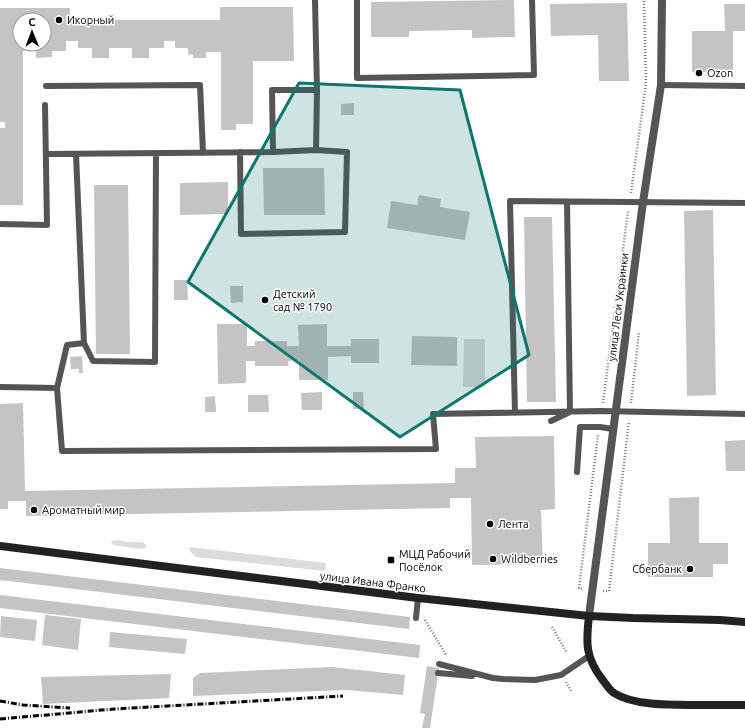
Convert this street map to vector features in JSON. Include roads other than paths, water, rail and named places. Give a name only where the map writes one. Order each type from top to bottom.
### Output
[{"type":"street","name":"улица Леси Украинки","points":[[589,616],[643,202],[661,85],[662,0]]},
{"type":"street","name":"улица Ивана Франко","points":[[0,546],[418,598],[589,616],[745,622]]},
{"type":"street","points":[[589,616],[587,630],[589,656],[599,676],[614,693],[625,698],[645,703],[668,705],[745,704]]},
{"type":"lane","points":[[315,0],[317,90],[316,150]]},
{"type":"lane","points":[[357,0],[357,78],[534,75],[532,0]]},
{"type":"lane","points":[[46,86],[200,85],[203,153]]},
{"type":"lane","points":[[661,85],[745,86]]},
{"type":"lane","points":[[273,152],[272,90],[317,90]]},
{"type":"lane","points":[[0,224],[47,225],[45,105]]},
{"type":"lane","points":[[46,154],[203,153],[240,152],[273,152],[316,150],[347,152],[345,232],[241,234],[240,152]]},
{"type":"lane","points":[[76,154],[84,343],[93,361],[155,362],[156,153]]},
{"type":"lane","points":[[515,412],[510,202],[745,202]]},
{"type":"lane","points":[[567,202],[570,412]]},
{"type":"lane","points":[[84,343],[67,345],[57,388],[62,451],[436,449],[433,414],[515,412],[745,414]]},
{"type":"lane","points":[[0,387],[57,388]]},
{"type":"lane","points":[[551,421],[570,412]]},
{"type":"lane","points":[[577,472],[580,428],[600,427],[613,429]]},
{"type":"lane","points":[[416,618],[418,598]]},
{"type":"lane","points":[[438,673],[503,679],[535,680],[561,675],[589,656]]},
{"type":"lane","points":[[439,664],[493,678]]},
{"type":"railway","points":[[0,719],[114,709],[343,696]]},
{"type":"railway","points":[[0,701],[23,705],[70,708]]},
{"type":"place","name":"Икорный","points":[[59,20]]},
{"type":"place","name":"Ozon","points":[[699,73]]},
{"type":"place","name":"Детский сад № 1790","points":[[265,300]]},
{"type":"place","name":"Ароматный мир","points":[[34,510]]},
{"type":"place","name":"Лента","points":[[490,524]]},
{"type":"place","name":"Wildberries","points":[[493,559]]},
{"type":"place","name":"МЦД Рабочий Посёлок","points":[[391,560]]},
{"type":"place","name":"Сбербанк","points":[[690,569]]}]
